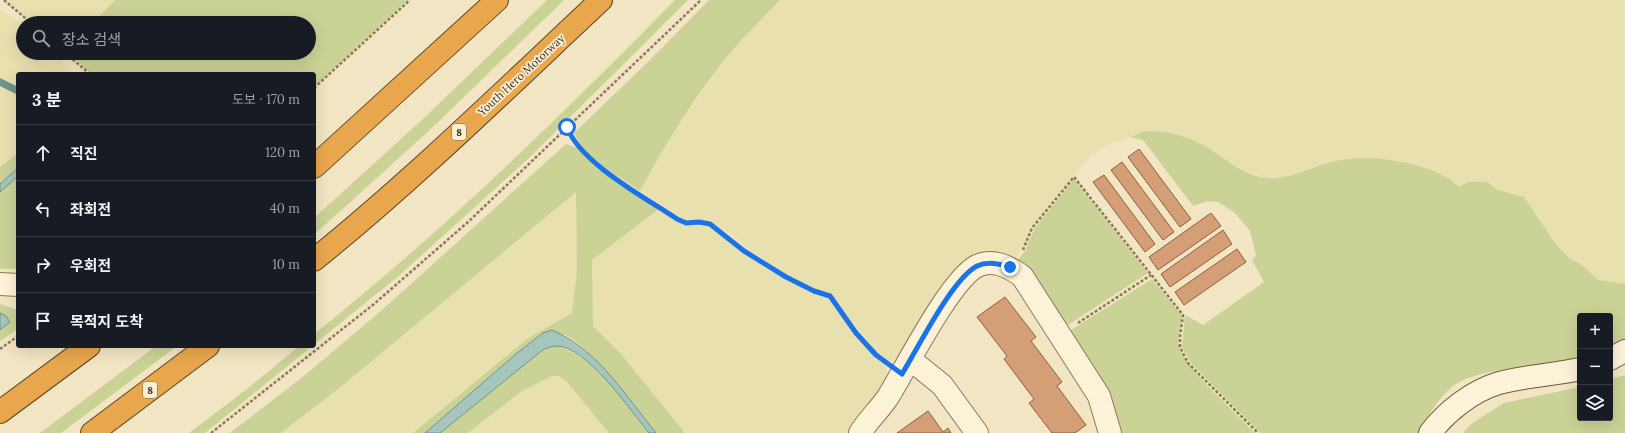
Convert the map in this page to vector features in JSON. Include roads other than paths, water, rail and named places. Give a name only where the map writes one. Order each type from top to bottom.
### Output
[{"type":"highway","points":[[316,165],[497,0]]},
{"type":"highway","name":"Youth Hero Motorway","points":[[316,258],[350,231],[495,100],[601,0]]},
{"type":"highway","points":[[0,412],[86,348]]},
{"type":"highway","name":"8","points":[[92,433],[205,348]]},
{"type":"street","points":[[860,433],[876,414],[939,311],[970,271],[978,266],[988,263],[1010,267],[1022,276],[1099,396],[1110,433]]},
{"type":"street","points":[[0,284],[16,285]]},
{"type":"street","points":[[1613,357],[1625,351]]},
{"type":"street","points":[[906,367],[942,385],[977,433]]},
{"type":"street","points":[[1430,433],[1440,421],[1455,408],[1497,384],[1577,370]]},
{"type":"water","points":[[16,170],[16,178],[0,192],[0,184]]},
{"type":"water","points":[[0,313],[6,316],[10,322],[0,330]]},
{"type":"water","points":[[552,330],[568,338],[597,361],[622,389],[656,433],[649,433],[620,396],[594,367],[581,356],[568,349],[556,346],[544,349],[440,433],[425,433],[517,353],[543,333]]},
{"type":"waterway","points":[[0,82],[16,90]]}]
